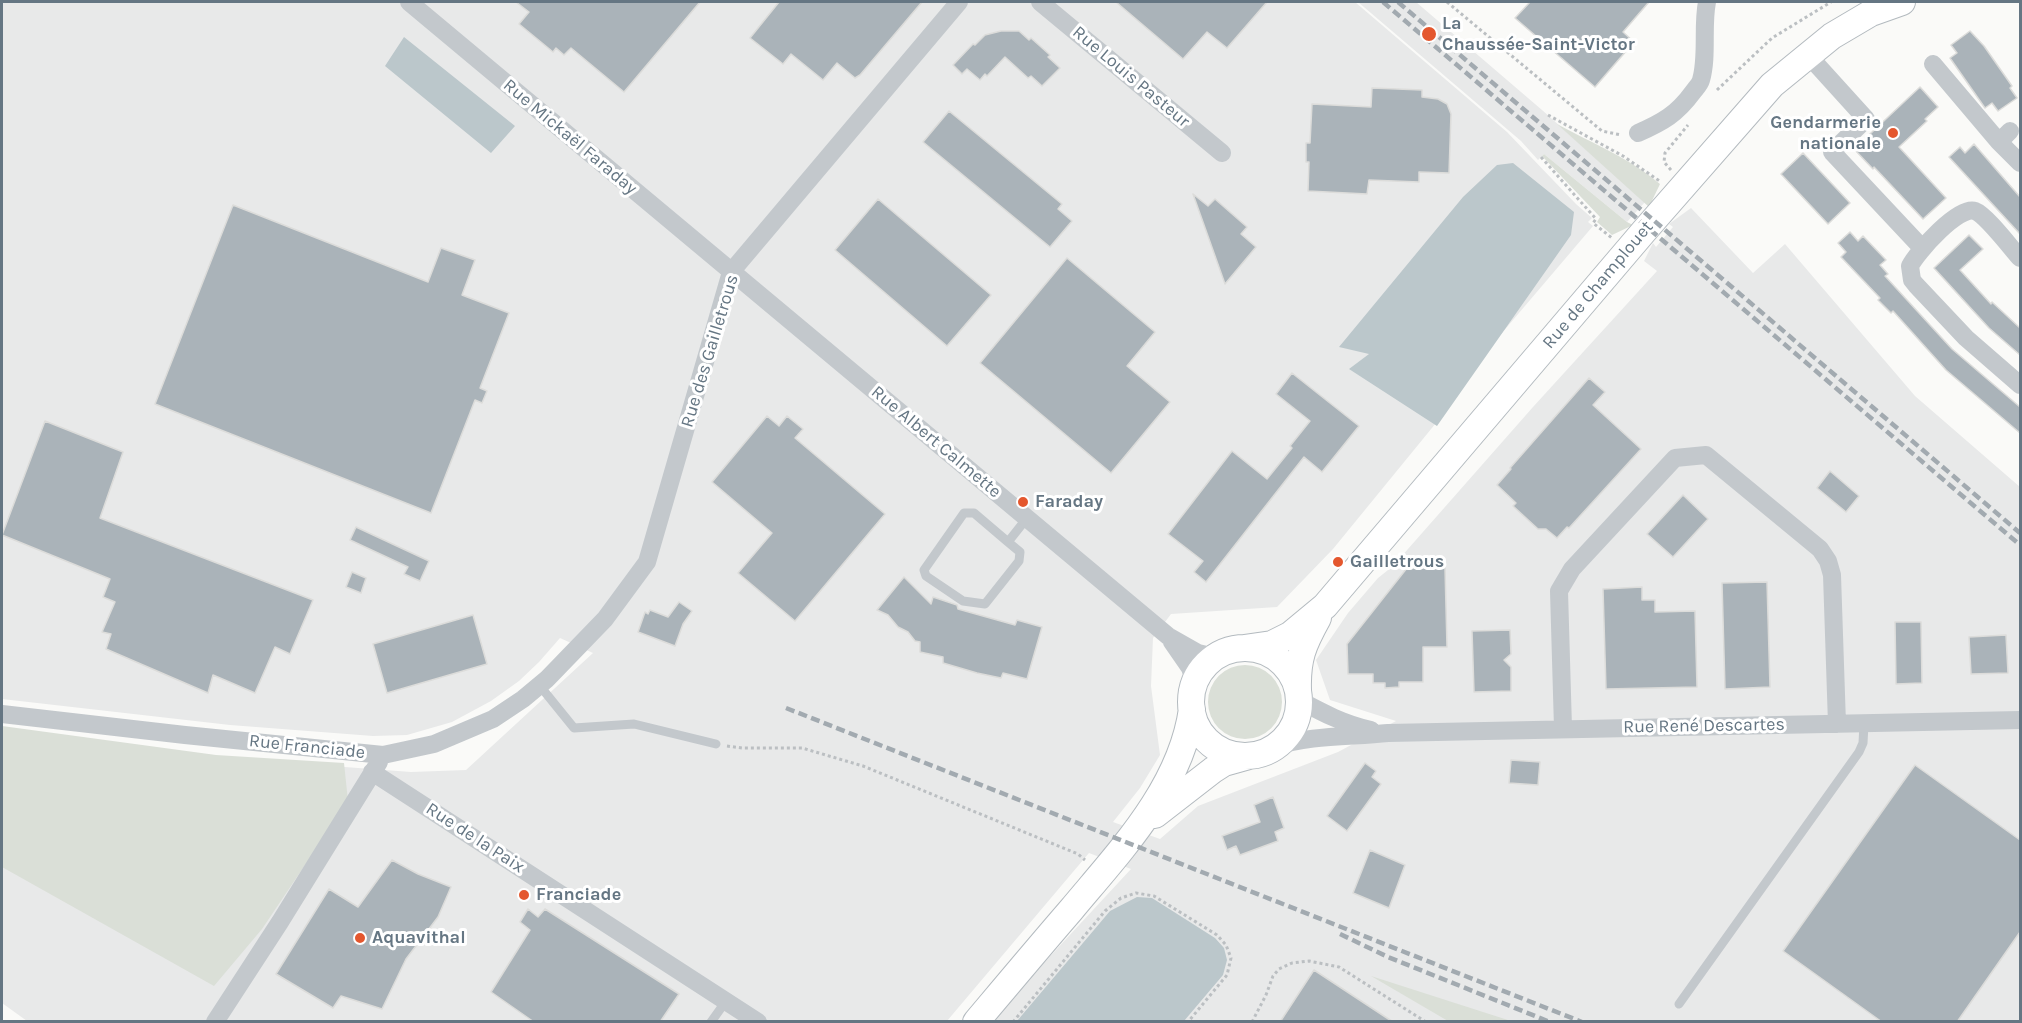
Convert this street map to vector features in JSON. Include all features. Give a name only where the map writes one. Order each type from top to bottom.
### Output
[{"type":"street","name":"Rue Mickaël Faraday","points":[[409,2],[731,272]]},
{"type":"street","name":"Rue des Gailletrous","points":[[581,645],[605,619],[647,562],[731,272],[958,2]]},
{"type":"street","name":"Rue Louis Pasteur","points":[[1040,2],[1222,153]]},
{"type":"street","points":[[1638,133],[1665,121],[1682,106],[1701,82],[1704,16],[1707,2]]},
{"type":"street","name":"Rue de Champlouet","points":[[1299,697],[1297,668],[1302,645],[1325,606],[1673,184],[1772,85],[1808,55],[1832,36],[1872,13],[1902,2]]},
{"type":"street","points":[[1808,55],[1866,119],[1832,152],[1922,248]]},
{"type":"street","points":[[1933,64],[2005,136],[2020,163]]},
{"type":"street","points":[[2020,258],[1984,218],[1970,211],[1956,217],[1922,248],[1910,266],[1910,273],[1916,285],[1966,338],[2020,385]]},
{"type":"street","name":"Rue Albert Calmette","points":[[731,272],[1168,636],[1198,653],[1215,657]]},
{"type":"street","points":[[1563,728],[1559,591],[1572,569],[1675,458],[1706,455],[1820,549],[1828,561],[1832,574],[1837,724]]},
{"type":"street","name":"Rue de Champlouet","points":[[1244,648],[1272,644],[1290,635],[1325,606]]},
{"type":"street","name":"Rue Albert Calmette","points":[[1168,636],[1190,668],[1195,683]]},
{"type":"street","name":"Rue Franciade","points":[[2,714],[383,755],[411,750],[464,733],[494,719],[540,686],[581,645]]},
{"type":"street","points":[[976,1022],[1138,828],[1163,788],[1183,748],[1189,730],[1195,683],[1203,666],[1229,650],[1244,648],[1260,650],[1273,656],[1284,665],[1293,676],[1299,697],[1294,726],[1285,738],[1262,753],[1224,763],[1138,828]]},
{"type":"street","name":"Rue René Descartes","points":[[1299,697],[1328,717],[1354,726],[1388,733]]},
{"type":"street","points":[[1192,709],[1196,722],[1205,737],[1218,748],[1235,755],[1249,756]]},
{"type":"street","name":"Rue René Descartes","points":[[1274,747],[1314,738],[1388,733],[2020,720]]},
{"type":"street","points":[[215,1022],[383,755]]},
{"type":"street","name":"Rue de la Paix","points":[[372,772],[758,1022]]},
{"type":"lane","points":[[964,513],[974,513],[1008,542],[1020,552],[1019,561],[985,604],[963,602],[926,576],[924,570],[964,513]]},
{"type":"lane","points":[[1008,542],[1027,518]]},
{"type":"lane","points":[[540,686],[574,728],[634,724],[716,744]]},
{"type":"lane","points":[[1679,1004],[1859,752],[1863,743],[1864,724]]},
{"type":"lane","points":[[711,1022],[726,1001]]},
{"type":"path","points":[[1447,2],[1602,131],[1619,135],[1638,133]]},
{"type":"path","points":[[1715,92],[1772,38],[1831,2]]},
{"type":"path","points":[[1548,115],[1673,184]]},
{"type":"path","points":[[1673,184],[1664,162],[1665,153],[1694,118]]},
{"type":"path","points":[[1541,157],[1596,219],[1593,223],[1613,239]]},
{"type":"path","points":[[716,744],[742,748],[802,748],[863,766],[1078,854],[1102,873]]},
{"type":"path","points":[[1013,1022],[1106,911],[1121,898],[1137,893],[1154,896],[1217,935],[1226,945],[1231,958],[1227,975],[1188,1022]]},
{"type":"path","points":[[1252,1022],[1273,976],[1279,969],[1292,963],[1309,961],[1339,967],[1426,1022]]},
{"type":"shaded area","points":[[2,2],[1355,2],[1507,132],[1592,218],[1588,222],[1593,226],[1496,340],[1436,423],[1333,549],[1277,607],[1171,614],[1153,638],[1151,686],[1160,755],[1140,788],[1113,822],[1160,839],[1198,806],[1338,752],[1396,721],[1330,700],[1316,660],[1348,613],[1378,578],[1393,566],[1657,271],[1644,261],[1653,243],[1656,247],[1673,227],[1669,224],[1691,208],[1753,273],[1785,244],[1915,396],[2020,487],[2020,1021],[1511,1022],[1447,1001],[1491,1021],[990,1021],[1131,869],[1089,853],[947,1021],[27,1021],[2,1003],[2,730],[252,760],[411,772],[466,770],[593,653],[560,638],[519,681],[491,701],[452,722],[407,735],[373,736],[230,725],[2,699]]},
{"type":"shaded area","points":[[1358,2],[1416,2],[1645,202],[1627,222],[1544,154],[1538,160],[1521,141]]},
{"type":"shaded area","points":[[404,37],[515,126],[491,153],[385,66]]},
{"type":"shaded area","points":[[1557,124],[1624,159],[1660,184],[1649,207]]},
{"type":"shaded area","points":[[1544,154],[1633,225],[1612,235],[1597,222],[1600,217],[1542,156]]},
{"type":"shaded area","points":[[1513,163],[1574,212],[1571,235],[1437,426],[1349,369],[1369,354],[1339,347],[1463,197],[1497,165]]},
{"type":"shaded area","points":[[1238,665],[1252,665],[1266,671],[1276,681],[1282,695],[1282,709],[1276,723],[1266,733],[1252,739],[1238,739],[1224,733],[1214,723],[1208,709],[1208,695],[1214,681],[1224,671]]},
{"type":"shaded area","points":[[2,726],[216,755],[344,763],[348,801],[262,929],[214,986],[2,867]]},
{"type":"shaded area","points":[[1137,897],[1152,898],[1215,938],[1224,948],[1227,960],[1223,975],[1184,1021],[1017,1021],[1110,911]]},
{"type":"shaded area","points":[[1371,976],[1511,1021],[1448,1021]]},
{"type":"building","points":[[516,2],[700,2],[624,92],[571,48],[564,55],[556,48],[553,52],[519,24],[529,12]]},
{"type":"building","points":[[779,2],[922,2],[860,75],[855,78],[837,63],[823,80],[791,54],[783,64],[750,38]]},
{"type":"building","points":[[1116,2],[1267,2],[1227,48],[1207,32],[1183,59]]},
{"type":"building","points":[[1530,2],[1649,2],[1623,32],[1634,42],[1595,87],[1515,18]]},
{"type":"building","points":[[1001,31],[1019,31],[1029,40],[1031,38],[1050,55],[1048,57],[1060,68],[1042,86],[1031,76],[1028,78],[1005,57],[980,80],[967,69],[962,74],[953,65],[985,35]]},
{"type":"building","points":[[1970,31],[1984,46],[2012,86],[2010,88],[2017,98],[1998,111],[1992,103],[1985,108],[1950,58],[1957,53],[1951,45]]},
{"type":"building","points":[[1920,87],[1938,107],[1925,119],[1927,121],[1899,147],[1946,198],[1923,219],[1854,149]]},
{"type":"building","points":[[1372,88],[1422,90],[1422,97],[1438,99],[1447,104],[1451,114],[1449,173],[1419,172],[1419,182],[1369,180],[1367,194],[1308,191],[1309,162],[1306,162],[1306,143],[1310,143],[1312,104],[1371,107]]},
{"type":"building","points":[[949,111],[1062,204],[1058,209],[1072,221],[1050,247],[923,142]]},
{"type":"building","points":[[1974,144],[2020,197],[2020,234],[1949,157],[1960,147],[1965,153]]},
{"type":"building","points":[[1803,153],[1850,203],[1828,224],[1781,174]]},
{"type":"building","points":[[1193,194],[1208,206],[1215,199],[1247,227],[1241,234],[1256,247],[1225,284]]},
{"type":"building","points":[[878,199],[991,295],[947,346],[835,250]]},
{"type":"building","points":[[233,205],[428,282],[441,248],[475,260],[462,295],[509,313],[480,388],[487,391],[482,403],[475,400],[431,513],[155,404]]},
{"type":"building","points":[[1850,232],[1858,241],[1863,236],[1886,260],[1880,265],[1888,274],[1885,276],[1952,349],[2020,407],[2020,433],[1946,370],[1893,311],[1891,313],[1878,300],[1880,298],[1841,257],[1846,252],[1838,243]]},
{"type":"building","points":[[1969,235],[1983,249],[1960,270],[1991,304],[1992,302],[2020,328],[2020,355],[1989,328],[1934,268]]},
{"type":"building","points":[[1067,258],[1155,332],[1127,366],[1170,402],[1111,473],[980,363]]},
{"type":"building","points":[[1292,373],[1359,426],[1322,472],[1304,457],[1206,582],[1194,572],[1203,561],[1168,534],[1232,451],[1267,479],[1292,448],[1290,446],[1310,421],[1276,394]]},
{"type":"building","points":[[1589,378],[1605,392],[1593,405],[1641,449],[1569,528],[1567,527],[1557,538],[1546,529],[1538,529],[1513,506],[1516,503],[1497,485]]},
{"type":"building","points":[[767,416],[779,426],[787,416],[803,429],[795,438],[885,514],[795,621],[738,573],[772,533],[712,482]]},
{"type":"building","points":[[45,421],[123,452],[100,518],[313,600],[290,654],[275,647],[255,693],[213,675],[208,693],[106,649],[111,634],[102,632],[115,602],[103,597],[110,579],[2,535]]},
{"type":"building","points":[[1830,471],[1859,496],[1846,512],[1817,488]]},
{"type":"building","points":[[1683,495],[1708,519],[1673,557],[1647,534]]},
{"type":"building","points":[[356,527],[429,561],[420,581],[404,574],[408,567],[350,540]]},
{"type":"building","points":[[1407,568],[1445,568],[1447,647],[1423,647],[1423,682],[1399,682],[1399,687],[1385,688],[1385,683],[1373,683],[1373,674],[1348,674],[1347,644]]},
{"type":"building","points":[[352,572],[366,578],[361,593],[346,587]]},
{"type":"building","points":[[904,577],[931,604],[933,597],[957,605],[958,609],[1015,625],[1017,620],[1042,627],[1027,679],[1003,673],[1001,678],[977,673],[943,663],[943,657],[920,652],[920,642],[915,641],[908,632],[898,627],[888,615],[877,610]]},
{"type":"building","points":[[1767,582],[1770,687],[1725,689],[1722,583]]},
{"type":"building","points":[[1642,587],[1642,600],[1655,600],[1655,612],[1695,611],[1697,687],[1606,689],[1603,589]]},
{"type":"building","points":[[679,602],[692,611],[683,624],[675,646],[638,632],[645,612],[648,614],[650,610],[668,617]]},
{"type":"building","points":[[473,615],[487,664],[387,693],[373,644]]},
{"type":"building","points":[[1895,622],[1921,622],[1922,683],[1896,684]]},
{"type":"building","points":[[1510,630],[1511,654],[1504,660],[1511,667],[1511,691],[1474,692],[1472,631]]},
{"type":"building","points":[[2006,635],[2008,673],[1971,674],[1969,637]]},
{"type":"building","points":[[1511,760],[1540,762],[1538,785],[1509,783]]},
{"type":"building","points":[[1365,763],[1376,771],[1372,777],[1381,784],[1347,831],[1327,816]]},
{"type":"building","points":[[1915,765],[2020,840],[2020,932],[1957,1022],[1882,1022],[1783,951]]},
{"type":"building","points":[[1273,797],[1284,828],[1275,832],[1278,841],[1240,855],[1236,846],[1227,850],[1222,836],[1260,822],[1254,805]]},
{"type":"building","points":[[1370,850],[1405,865],[1389,908],[1353,893]]},
{"type":"building","name":"Aquavithal","points":[[392,860],[418,874],[451,887],[438,917],[406,959],[382,1009],[341,996],[333,1008],[276,974],[329,889],[358,907]]},
{"type":"building","points":[[528,909],[538,917],[545,909],[679,994],[660,1022],[534,1022],[491,992],[530,930],[520,922]]},
{"type":"building","points":[[1314,970],[1393,1022],[1280,1022]]},
{"type":"railway","points":[[1383,2],[2020,545]]},
{"type":"railway","points":[[1398,2],[2020,533]]},
{"type":"railway","points":[[786,708],[1582,1022]]},
{"type":"railway","points":[[1340,934],[1388,957],[1550,1022]]},
{"type":"place","name":"La Chaussée-Saint-Victor","points":[[1429,34]]},
{"type":"place","name":"Gendarmerie nationale","points":[[1893,133]]},
{"type":"place","name":"Faraday","points":[[1023,502]]},
{"type":"place","name":"Gailletrous","points":[[1338,562]]},
{"type":"place","name":"Franciade","points":[[524,895]]},
{"type":"place","name":"Aquavithal","points":[[360,938]]}]
